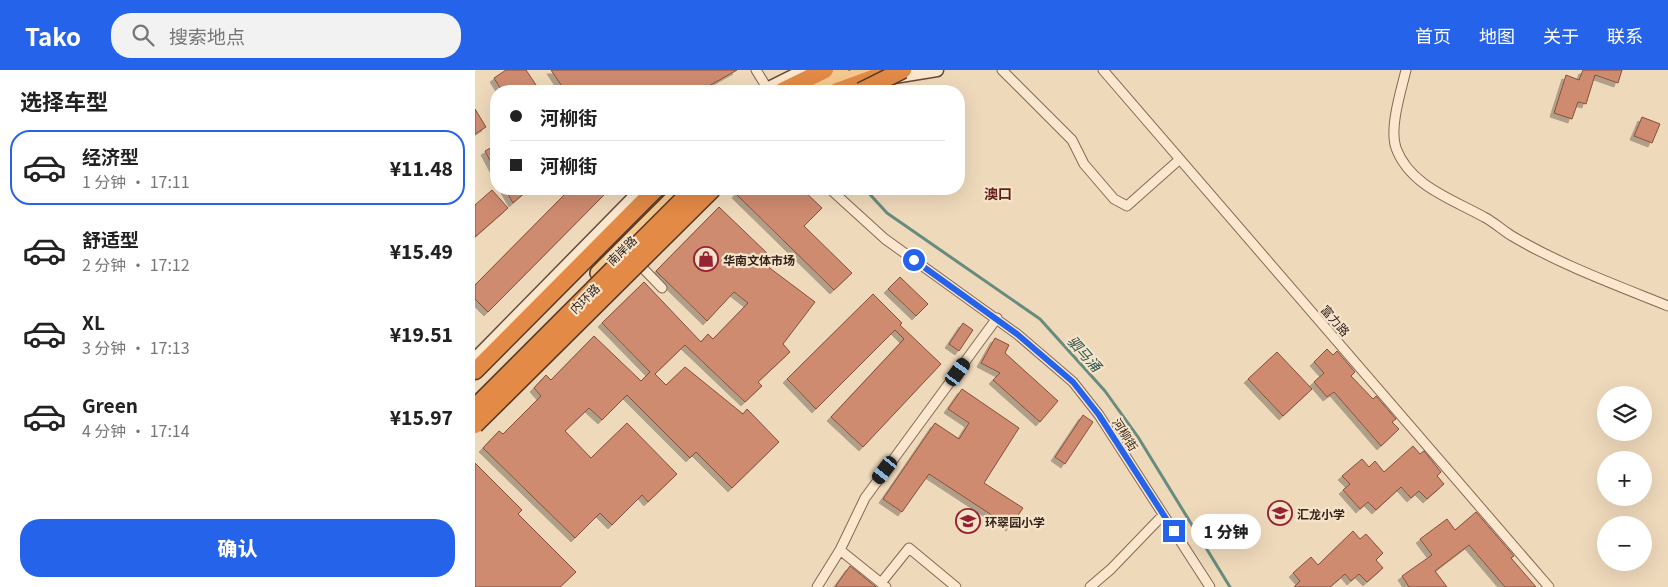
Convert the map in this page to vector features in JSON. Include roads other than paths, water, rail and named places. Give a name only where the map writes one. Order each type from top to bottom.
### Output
[{"type":"highway","points":[[786,85],[825,70]]},
{"type":"highway","points":[[854,85],[898,70]]},
{"type":"highway","points":[[873,85],[903,70]]},
{"type":"highway","points":[[475,371],[650,195]]},
{"type":"highway","name":"内环路","points":[[475,407],[687,195]]},
{"type":"highway","points":[[475,425],[707,195]]},
{"type":"main road","points":[[813,84],[841,70]]},
{"type":"main road","points":[[813,84],[871,70]]},
{"type":"main road","points":[[870,85],[901,76],[937,70]]},
{"type":"main road","points":[[475,359],[636,195]]},
{"type":"main road","name":"南岸路","points":[[475,380],[660,195]]},
{"type":"main road","name":"南岸路","points":[[475,396],[676,195]]},
{"type":"main road","points":[[475,414],[691,195]]},
{"type":"main road","points":[[517,354],[545,344]]},
{"type":"street","points":[[756,70],[766,85]]},
{"type":"street","points":[[1002,70],[1072,140],[1084,164],[1115,199],[1127,206],[1180,159]]},
{"type":"street","name":"富力路","points":[[1103,70],[1549,587]]},
{"type":"street","points":[[1405,70],[1394,141],[1403,162],[1414,176],[1438,192],[1494,223],[1512,236],[1595,276],[1668,306]]},
{"type":"street","name":"河柳街","points":[[837,195],[885,239],[997,318],[1050,361],[1086,397],[1210,587]]},
{"type":"street","points":[[630,255],[661,288]]},
{"type":"street","points":[[817,587],[840,550],[865,498],[997,318]]},
{"type":"street","points":[[1090,587],[1111,569],[1163,515]]},
{"type":"street","points":[[840,550],[884,585],[909,548],[956,587]]},
{"type":"waterway","name":"驷马涌","points":[[870,195],[887,213],[1040,319],[1105,391],[1138,437],[1230,587]]},
{"type":"place","name":"华南文体市场","points":[[706,259]]},
{"type":"place","name":"汇龙小学","points":[[1280,513]]},
{"type":"place","name":"环翠园小学","points":[[968,521]]},
{"type":"district","name":"澳口","points":[[998,193]]}]
